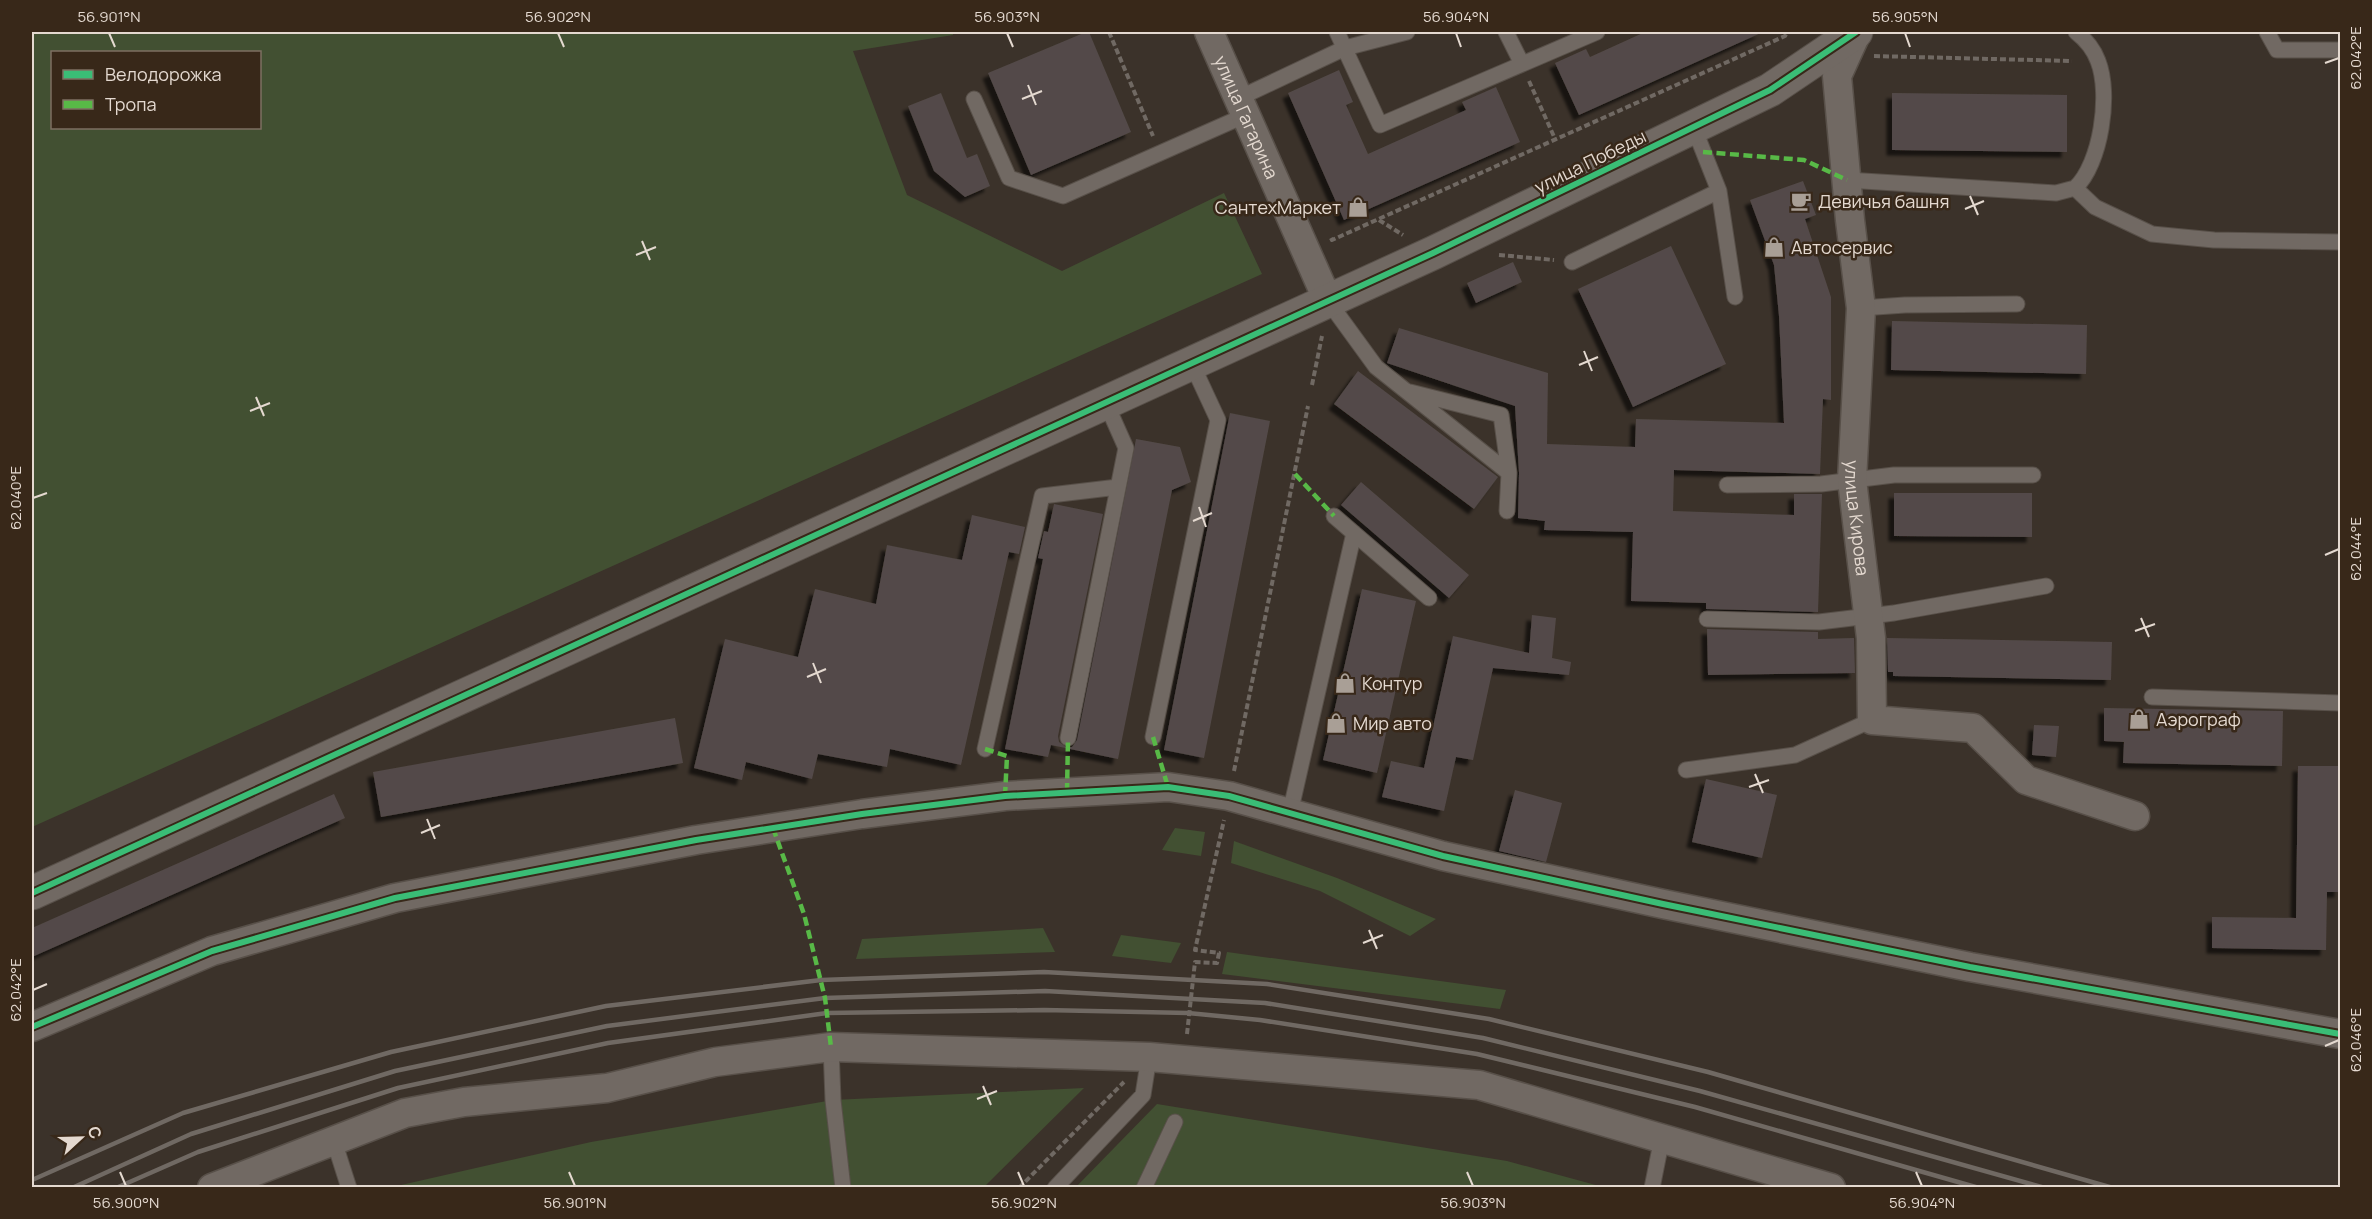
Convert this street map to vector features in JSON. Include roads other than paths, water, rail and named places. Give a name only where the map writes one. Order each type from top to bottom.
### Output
[{"type":"street","name":"улица Гагарина","points":[[1209,32],[1328,301]]},
{"type":"street","name":"улица Победы","points":[[32,893],[1328,301],[1694,128],[1770,90],[1861,40]]},
{"type":"street","name":"улица Кирова","points":[[1861,40],[1837,76],[1861,308],[1852,480],[1871,638],[1872,720]]},
{"type":"street","points":[[1872,720],[1973,728],[2026,780],[2135,816]]},
{"type":"street","points":[[32,1027],[212,951],[395,898],[684,842],[861,814],[1005,796],[1168,787],[1229,796],[1443,856],[1675,906],[1970,967],[2340,1034]]},
{"type":"street","points":[[212,1188],[405,1113],[464,1102],[607,1088],[715,1062],[831,1047],[1149,1058],[1479,1085],[1831,1188]]},
{"type":"lane","points":[[1337,32],[1380,125],[1597,32]]},
{"type":"lane","points":[[974,99],[1010,178],[1063,196],[1160,153],[1345,48],[1407,32]]},
{"type":"lane","points":[[1506,32],[1522,64]]},
{"type":"lane","points":[[1847,180],[2056,193],[2074,188],[2084,179],[2091,162],[2100,137],[2104,112],[2098,62],[2086,42],[2076,32]]},
{"type":"lane","points":[[2267,32],[2277,50],[2340,50]]},
{"type":"lane","points":[[1694,128],[1719,191],[1735,297]]},
{"type":"lane","points":[[2074,188],[2096,207],[2152,234],[2214,240],[2340,242]]},
{"type":"lane","points":[[1572,262],[1719,191]]},
{"type":"lane","points":[[1328,301],[1377,367],[1509,473]]},
{"type":"lane","points":[[1861,308],[1905,305],[2017,304]]},
{"type":"lane","points":[[1153,736],[1218,420],[1192,363]]},
{"type":"lane","points":[[1404,390],[1501,414],[1509,473],[1507,511]]},
{"type":"lane","points":[[1068,738],[1126,448],[1106,403]]},
{"type":"lane","points":[[1727,485],[1821,484],[1894,475],[2033,475]]},
{"type":"lane","points":[[985,749],[1042,496],[1118,487]]},
{"type":"lane","points":[[1334,516],[1429,597]]},
{"type":"lane","points":[[1290,813],[1354,533]]},
{"type":"lane","points":[[1707,619],[1819,622],[2046,586]]},
{"type":"lane","points":[[2152,697],[2340,703]]},
{"type":"lane","points":[[1686,770],[1795,755],[1872,720]]},
{"type":"lane","points":[[831,1047],[833,1100],[843,1188]]},
{"type":"lane","points":[[1055,1188],[1143,1095],[1149,1058]]},
{"type":"lane","points":[[1144,1188],[1175,1122]]},
{"type":"lane","points":[[1652,1188],[1662,1138]]},
{"type":"lane","points":[[334,1141],[349,1188]]},
{"type":"railway","points":[[32,1180],[183,1113],[391,1052],[606,1006],[821,980],[1044,972],[1267,984],[1489,1019],[1708,1072],[2113,1188]]},
{"type":"railway","points":[[72,1188],[191,1134],[395,1071],[607,1026],[825,998],[1045,991],[1265,1003],[1483,1038],[1700,1091],[2045,1188]]},
{"type":"railway","points":[[116,1188],[198,1152],[398,1088],[608,1043],[827,1013],[1044,1010],[1188,1013],[1260,1020],[1477,1054],[1695,1107],[1979,1188]]},
{"type":"place","name":"Девичья башня","points":[[1801,201]]},
{"type":"place","name":"СантехМаркет","points":[[1358,207]]},
{"type":"place","name":"Автосервис","points":[[1774,247]]},
{"type":"place","name":"Контур","points":[[1345,683]]},
{"type":"place","name":"Аэрограф","points":[[2139,719]]},
{"type":"place","name":"Мир авто","points":[[1336,723]]}]
